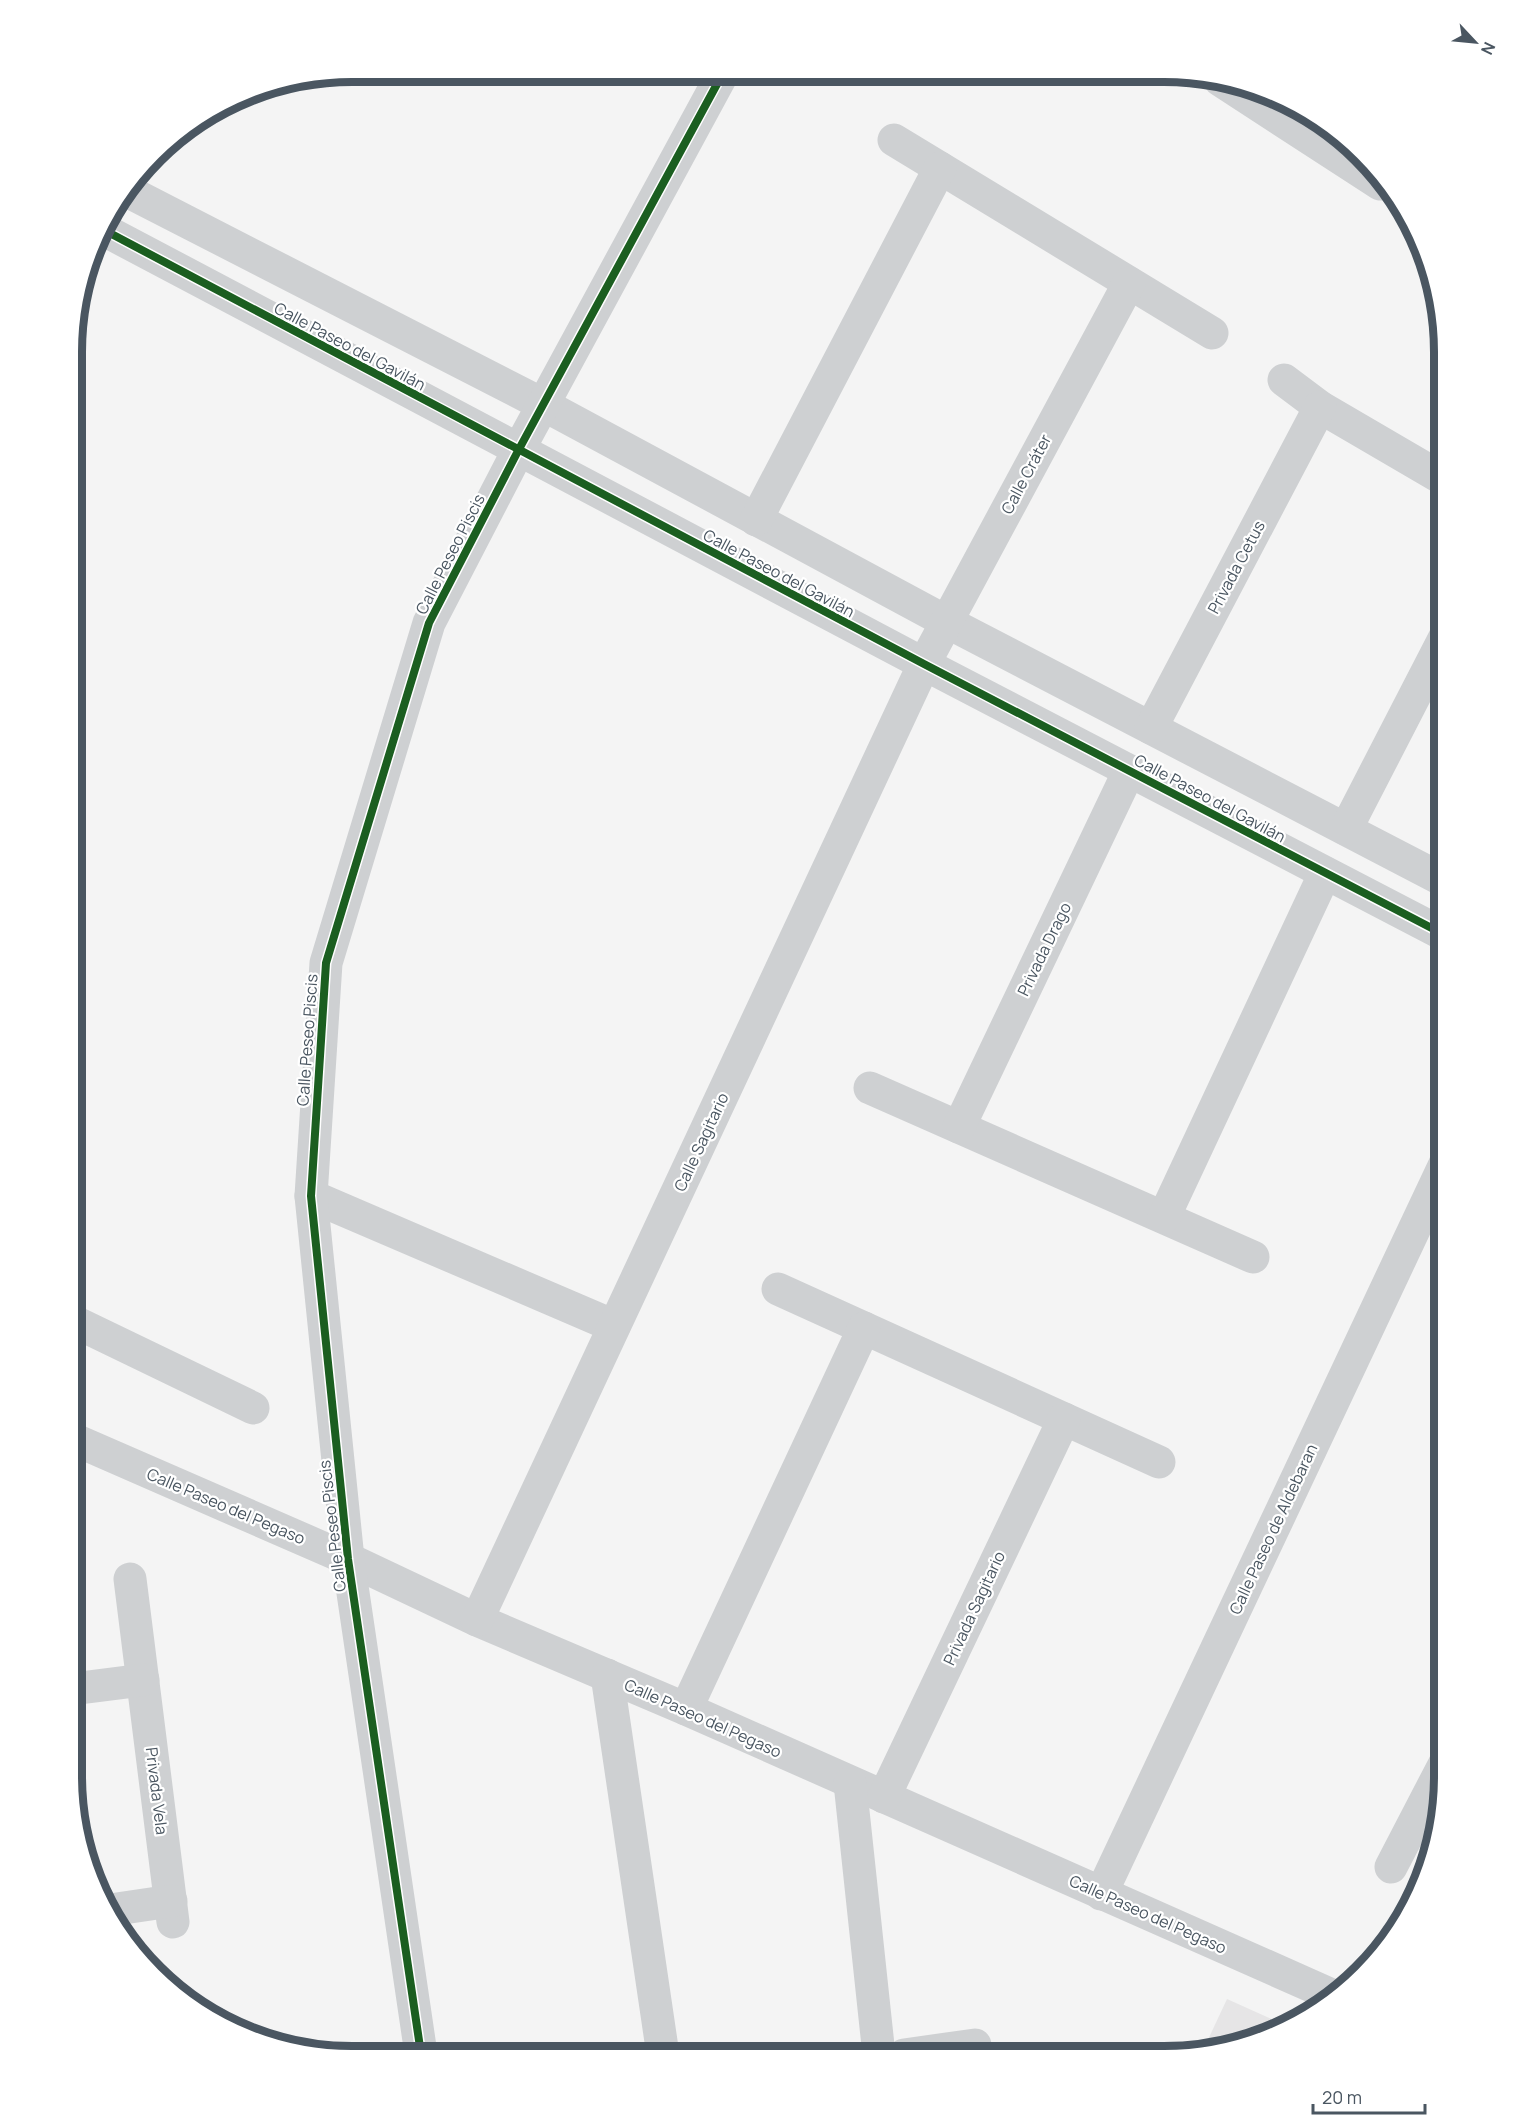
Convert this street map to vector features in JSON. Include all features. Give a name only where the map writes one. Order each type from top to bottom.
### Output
[{"type":"street","name":"Calle Peseo Piscis","points":[[421,2046],[348,1559],[311,1196],[326,963],[429,623],[518,451],[718,82]]},
{"type":"street","points":[[1242,94],[1368,176]]},
{"type":"street","points":[[894,140],[1212,333]]},
{"type":"street","points":[[756,520],[940,168]]},
{"type":"street","points":[[134,194],[544,405],[947,622],[1434,875]]},
{"type":"street","name":"Calle Paseo del Gavilán","points":[[110,233],[518,451],[1434,929]]},
{"type":"street","name":"Calle Cráter","points":[[924,664],[1129,283]]},
{"type":"street","points":[[1284,380],[1320,407],[1434,474]]},
{"type":"street","name":"Privada Cetus","points":[[1152,728],[1320,407]]},
{"type":"street","points":[[1346,829],[1434,658]]},
{"type":"street","name":"Calle Sagitario","points":[[477,1620],[924,664]]},
{"type":"street","name":"Privada Drago","points":[[959,1127],[1129,771]]},
{"type":"street","points":[[1164,1217],[1325,873]]},
{"type":"street","points":[[870,1088],[1253,1257]]},
{"type":"street","name":"Calle Paseo de Aldebaran","points":[[1101,1894],[1434,1187]]},
{"type":"street","points":[[311,1196],[614,1326]]},
{"type":"street","points":[[778,1289],[1159,1462]]},
{"type":"street","points":[[82,1325],[253,1408]]},
{"type":"street","points":[[686,1709],[864,1328]]},
{"type":"street","name":"Privada Sagitario","points":[[884,1797],[1064,1419]]},
{"type":"street","name":"Calle Paseo del Pegaso","points":[[82,1443],[348,1559],[477,1620],[686,1709],[1326,1992]]},
{"type":"street","name":"Privada Vela","points":[[119,1910],[172,1912],[130,1580]]},
{"type":"street","points":[[608,1676],[662,2046]]},
{"type":"street","points":[[82,1688],[143,1680]]},
{"type":"street","points":[[850,1783],[878,2046]]},
{"type":"street","points":[[1391,1867],[1434,1792]]},
{"type":"street","points":[[968,2046],[975,2045]]},
{"type":"shaded area","points":[[1227,1999],[1276,2021],[1234,2036],[1207,2042]]},
{"type":"cycle path","points":[[420,2046],[348,1559],[311,1196],[326,963],[429,623],[518,451],[718,82]]},
{"type":"cycle path","points":[[110,233],[924,664],[1434,929]]}]
